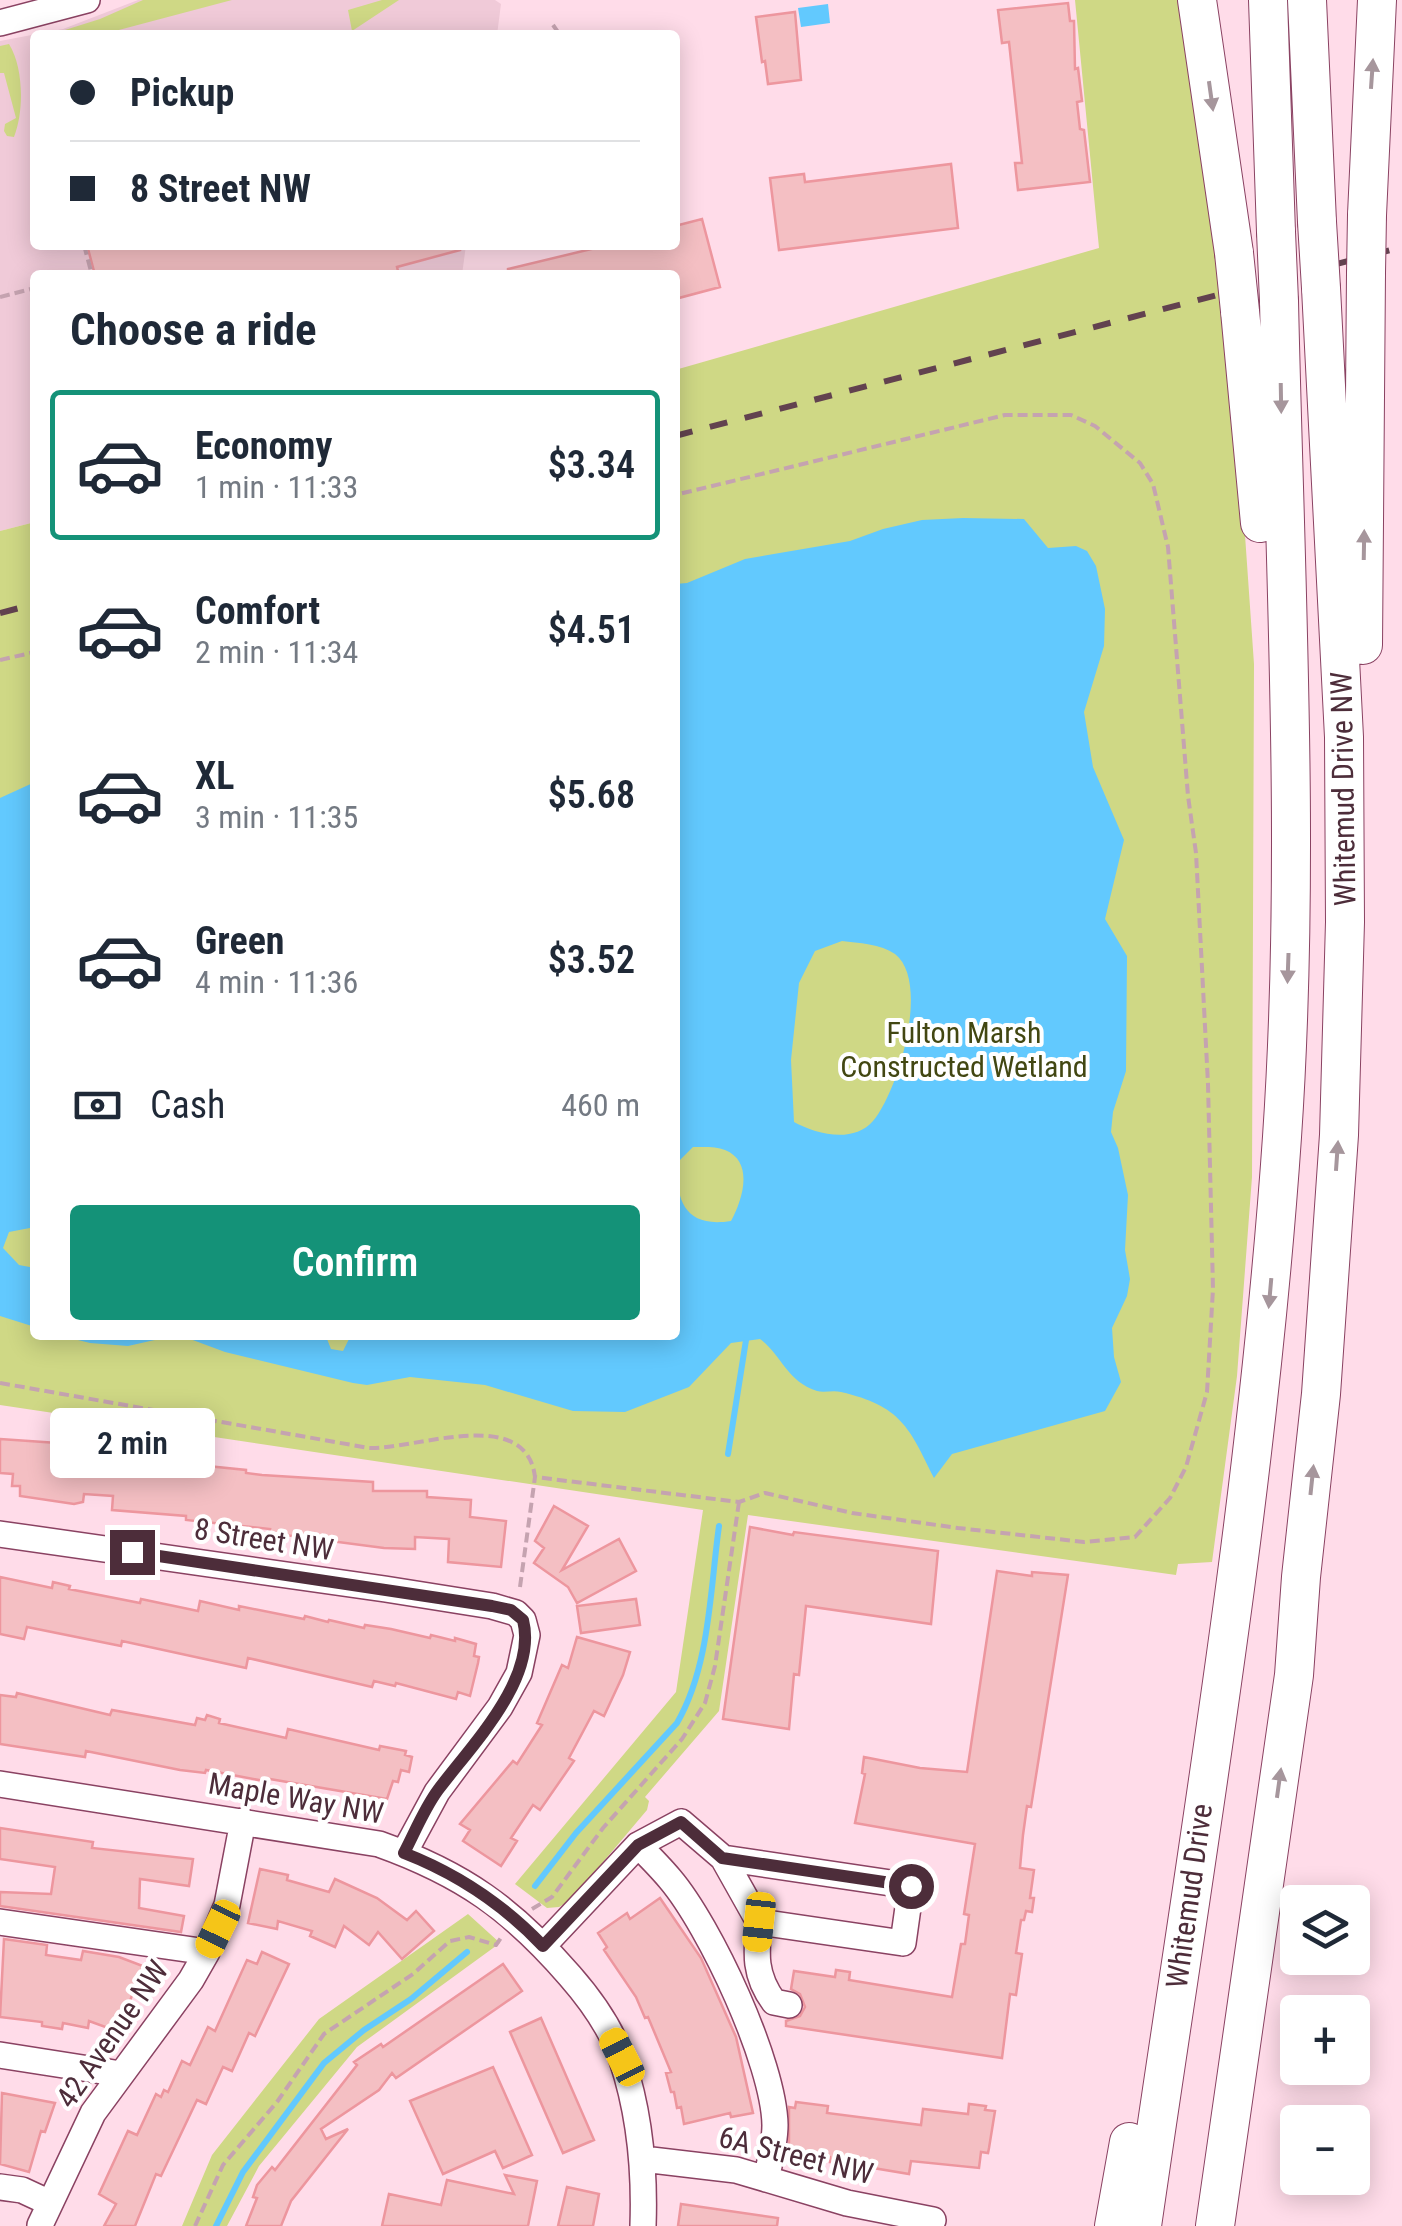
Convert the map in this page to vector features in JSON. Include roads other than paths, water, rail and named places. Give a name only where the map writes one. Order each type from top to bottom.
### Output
[{"type":"highway","points":[[1197,0],[1234,254],[1252,418],[1290,913]]},
{"type":"highway","name":"Whitemud Drive NW","points":[[1238,1565],[1253,1465],[1283,1130],[1290,913],[1290,740],[1268,0]]},
{"type":"highway","name":"Whitemud Drive NW","points":[[1269,1860],[1294,1675],[1321,1394],[1339,1135],[1346,922],[1344,738],[1308,0]]},
{"type":"highway","points":[[1346,922],[1362,698],[1367,214],[1377,0]]},
{"type":"highway","name":"Whitemud Drive","points":[[1142,2226],[1238,1565]]},
{"type":"highway","points":[[1114,2226],[1226,1638]]},
{"type":"highway","points":[[1215,2226],[1269,1860]]},
{"type":"highway","points":[[1235,2226],[1258,2038],[1269,1860]]},
{"type":"street","points":[[0,23],[86,0]]},
{"type":"street","name":"8 Street NW","points":[[0,1534],[385,1588],[492,1606],[516,1614],[523,1620],[527,1634],[519,1673],[500,1708],[437,1792],[404,1853]]},
{"type":"street","name":"Maple Way NW","points":[[0,1784],[356,1838],[404,1853],[453,1875],[496,1902],[580,1988],[622,2057],[643,2159],[643,2226]]},
{"type":"street","name":"42 Avenue NW","points":[[45,2214],[85,2126],[192,1980],[207,1952],[227,1904],[242,1821]]},
{"type":"street","points":[[543,1946],[638,1845],[681,1822],[722,1858],[759,1922],[755,1963],[762,1985],[774,2002],[789,2005]]},
{"type":"street","points":[[638,1845],[672,1881],[726,1975],[750,2027],[768,2082],[775,2125],[766,2179]]},
{"type":"street","points":[[722,1858],[911,1886],[904,1943],[759,1922]]},
{"type":"street","points":[[0,1922],[207,1952]]},
{"type":"street","points":[[0,2055],[121,2074]]},
{"type":"street","name":"6A Street NW","points":[[643,2159],[720,2168],[847,2204],[932,2220]]},
{"type":"street","points":[[0,2187],[22,2190],[45,2214]]},
{"type":"water","points":[[828,4],[830,23],[801,27],[798,8]]},
{"type":"water","points":[[1024,519],[1048,548],[1076,546],[1087,551],[1096,566],[1105,609],[1104,646],[1084,712],[1093,767],[1124,840],[1105,919],[1127,956],[1126,1071],[1111,1132],[1128,1195],[1125,1250],[1130,1279],[1127,1296],[1112,1328],[1121,1382],[1105,1411],[952,1454],[934,1478],[909,1432],[890,1412],[838,1391],[807,1387],[760,1339],[731,1343],[689,1387],[625,1412],[573,1411],[485,1385],[410,1377],[367,1385],[353,1383],[225,1352],[193,1340],[327,1340],[331,1349],[343,1351],[348,1340],[680,1340],[680,1194],[687,1210],[703,1221],[731,1221],[742,1193],[743,1172],[734,1156],[721,1149],[693,1147],[680,1160],[680,584],[745,559],[850,541],[922,520]],"holes":[[[842,941],[876,946],[895,954],[905,968],[910,988],[907,1037],[892,1087],[883,1107],[865,1128],[845,1135],[813,1130],[794,1122],[791,1060],[799,983],[815,951]]]},
{"type":"water","points":[[30,784],[30,1228],[9,1232],[3,1248],[19,1265],[30,1267],[30,1325],[0,1316],[0,798]]},
{"type":"water","points":[[78,1340],[155,1340],[128,1346]]},
{"type":"waterway","points":[[728,1454],[746,1340]]},
{"type":"waterway","points":[[535,1886],[576,1833],[677,1723],[688,1701],[702,1652],[719,1526]]},
{"type":"waterway","points":[[216,2226],[243,2172],[324,2063],[467,1952]]},
{"type":"railway","points":[[680,435],[1402,247]]},
{"type":"railway","points":[[0,613],[30,605]]},
{"type":"park label","name":"Fulton Marsh Constructed Wetland","points":[[964,1049]]}]
